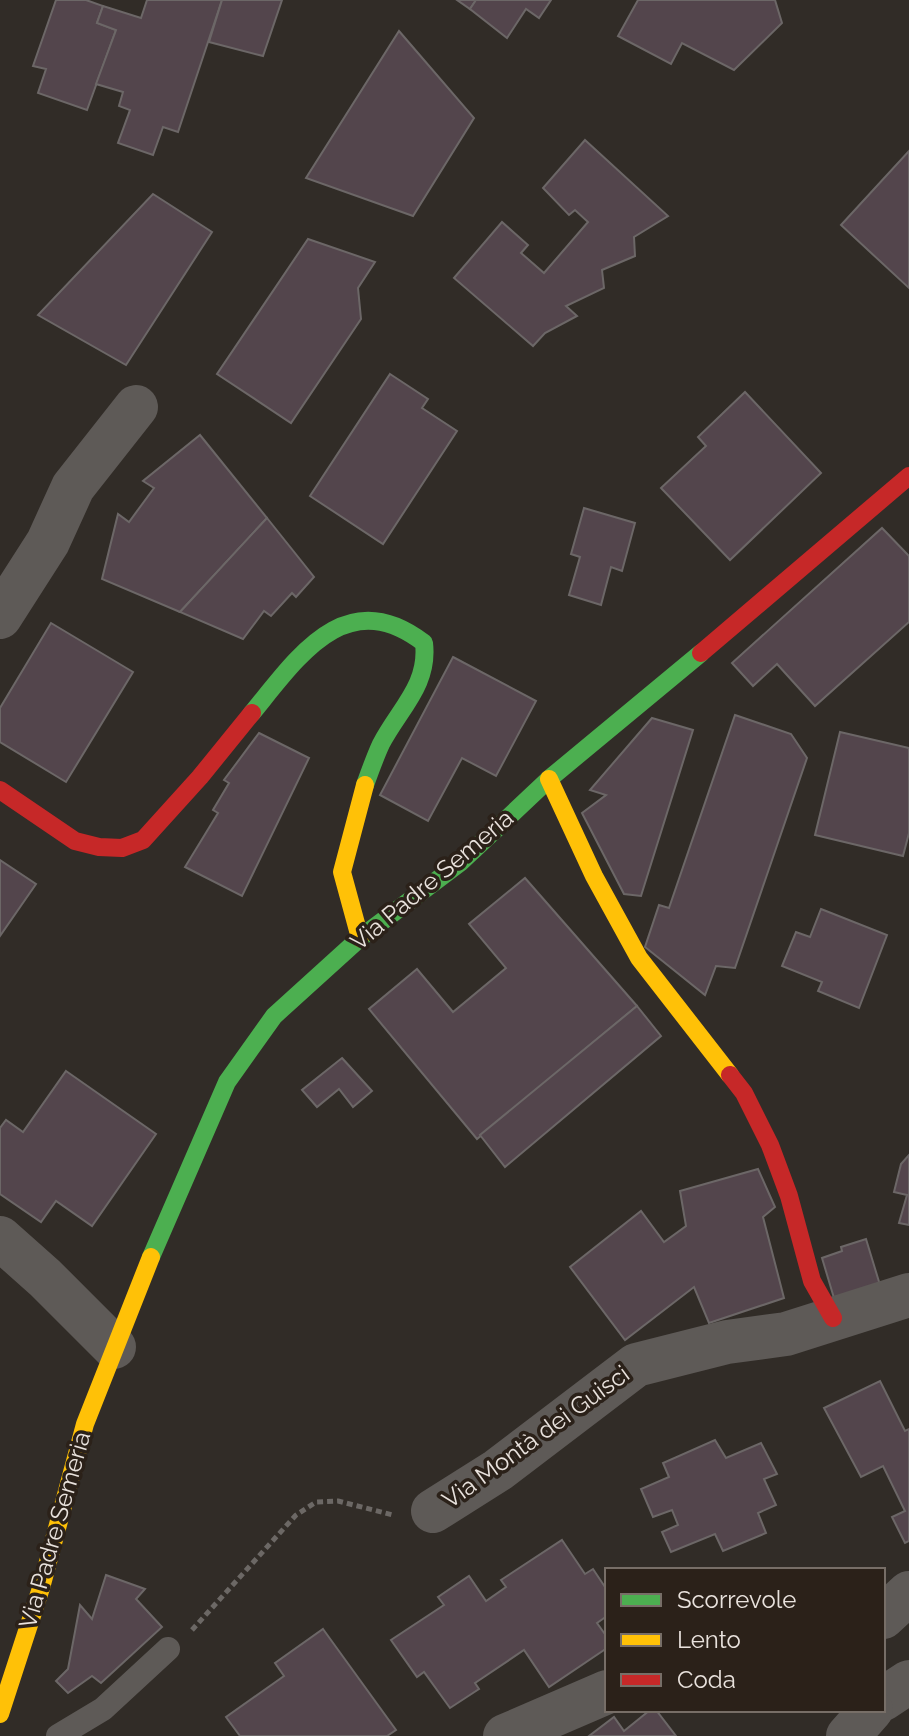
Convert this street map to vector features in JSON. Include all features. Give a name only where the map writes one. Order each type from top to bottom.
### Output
[{"type":"main road","name":"Via Padre Semeria","points":[[0,1714],[41,1588],[85,1424],[114,1347],[227,1082],[274,1016],[360,938],[461,862],[549,779],[909,476]]},
{"type":"main road","points":[[0,790],[75,841],[122,848],[143,840],[200,777],[304,649],[343,625],[359,620],[392,624],[407,630],[424,643],[426,659],[423,676],[381,744],[362,791],[342,872],[360,938]]},
{"type":"main road","points":[[549,779],[594,876],[639,958],[744,1093],[770,1145],[789,1196],[812,1281],[833,1318]]},
{"type":"street","points":[[0,617],[48,542],[73,487],[136,407]]},
{"type":"street","points":[[0,1238],[114,1347]]},
{"type":"street","name":"Via Montà dei Guisci","points":[[433,1511],[498,1470],[636,1365],[727,1342],[786,1334],[909,1295]]},
{"type":"street","points":[[885,1615],[909,1593]]},
{"type":"street","points":[[885,1698],[909,1682]]},
{"type":"street","points":[[505,1736],[605,1693]]},
{"type":"street","points":[[848,1736],[869,1712]]},
{"type":"lane","points":[[58,1736],[103,1709],[168,1649]]},
{"type":"path","name":"Via Montà dei Guisci","points":[[168,1649],[194,1629],[296,1515],[316,1502],[338,1501],[406,1518],[433,1511]]},
{"type":"building","points":[[56,0],[86,0],[103,6],[97,23],[116,30],[87,110],[38,93],[46,69],[33,66]]},
{"type":"building","points":[[147,0],[222,0],[178,132],[163,127],[153,155],[118,143],[130,110],[119,106],[123,92],[96,84],[116,30],[97,23],[103,6],[141,18]]},
{"type":"building","points":[[222,0],[282,0],[263,56],[209,42]]},
{"type":"building","points":[[457,0],[476,0],[470,9]]},
{"type":"building","points":[[476,0],[551,0],[539,18],[526,9],[507,38],[470,9]]},
{"type":"building","points":[[638,0],[775,0],[782,23],[734,70],[682,43],[671,64],[618,36]]},
{"type":"building","points":[[399,31],[474,118],[413,216],[306,178]]},
{"type":"building","points":[[585,140],[668,216],[634,237],[635,256],[602,270],[604,288],[566,306],[577,316],[545,333],[533,346],[454,278],[502,222],[528,245],[521,253],[544,273],[588,222],[575,210],[569,215],[543,188]]},
{"type":"building","points":[[909,151],[909,288],[841,225]]},
{"type":"building","points":[[153,194],[212,232],[126,365],[38,315]]},
{"type":"building","points":[[308,239],[375,262],[358,288],[361,319],[291,423],[217,374]]},
{"type":"building","points":[[390,374],[428,399],[422,408],[457,431],[383,544],[310,496]]},
{"type":"building","points":[[745,392],[821,473],[730,560],[661,488],[706,446],[698,437]]},
{"type":"building","points":[[200,435],[267,518],[180,612],[102,579],[118,514],[129,522],[154,488],[143,481]]},
{"type":"building","points":[[584,508],[635,523],[622,571],[611,567],[601,605],[569,595],[580,557],[571,554]]},
{"type":"building","points":[[267,518],[314,577],[296,597],[292,593],[271,616],[264,611],[243,639],[180,612]]},
{"type":"building","points":[[882,528],[909,556],[909,622],[815,706],[777,664],[753,686],[732,663]]},
{"type":"building","points":[[51,623],[133,672],[66,782],[0,742],[0,708]]},
{"type":"building","points":[[453,657],[536,701],[496,776],[462,758],[428,821],[380,795]]},
{"type":"building","points":[[735,715],[791,734],[807,758],[735,968],[716,966],[705,995],[645,947],[659,905],[669,908]]},
{"type":"building","points":[[652,718],[693,730],[641,896],[624,894],[582,813],[606,795],[590,790]]},
{"type":"building","points":[[840,732],[909,748],[909,833],[903,856],[815,835]]},
{"type":"building","points":[[259,733],[309,758],[242,896],[185,867],[218,813],[213,810],[229,783],[224,780]]},
{"type":"building","points":[[0,860],[36,884],[0,936]]},
{"type":"building","points":[[525,878],[637,1006],[477,1139],[369,1009],[417,969],[453,1012],[506,968],[469,924]]},
{"type":"building","points":[[821,909],[887,935],[859,1008],[818,991],[822,982],[782,966],[796,932],[810,937]]},
{"type":"building","points":[[637,1006],[661,1036],[505,1167],[480,1135]]},
{"type":"building","points":[[342,1058],[372,1091],[353,1107],[339,1089],[317,1107],[302,1090]]},
{"type":"building","points":[[66,1071],[156,1134],[92,1226],[56,1201],[41,1222],[0,1194],[0,1128],[6,1120],[23,1132]]},
{"type":"building","points":[[909,1155],[909,1225],[899,1223],[907,1195],[894,1192],[901,1164]]},
{"type":"building","points":[[758,1169],[775,1207],[763,1217],[784,1298],[709,1323],[694,1287],[625,1340],[570,1267],[641,1211],[664,1242],[686,1226],[680,1191]]},
{"type":"building","points":[[866,1239],[880,1285],[834,1298],[822,1258],[842,1251],[841,1247]]},
{"type":"building","points":[[880,1381],[905,1431],[909,1429],[909,1541],[905,1543],[892,1517],[905,1511],[883,1466],[861,1477],[824,1408]]},
{"type":"building","points":[[715,1440],[726,1458],[761,1443],[777,1474],[764,1479],[776,1505],[758,1513],[766,1533],[723,1551],[715,1534],[671,1552],[662,1532],[678,1525],[672,1510],[653,1517],[641,1489],[669,1477],[663,1463]]},
{"type":"building","points":[[562,1540],[585,1574],[593,1569],[605,1587],[605,1617],[597,1623],[605,1634],[605,1649],[549,1687],[524,1650],[475,1683],[479,1689],[450,1708],[424,1672],[417,1677],[391,1640],[444,1605],[438,1597],[469,1576],[486,1601],[506,1587],[501,1580]]},
{"type":"building","points":[[106,1575],[145,1589],[136,1599],[162,1627],[101,1683],[92,1676],[68,1693],[56,1681],[68,1669],[80,1605],[92,1619]]},
{"type":"building","points":[[323,1629],[396,1730],[387,1736],[240,1736],[226,1717],[284,1676],[275,1663]]},
{"type":"building","points":[[648,1712],[658,1712],[676,1736],[589,1736],[614,1717],[624,1731]]},
{"type":"traffic: fast","points":[[252,713],[306,650],[326,634],[347,624],[371,621],[396,626],[424,643],[422,672],[381,744],[365,785]]},
{"type":"traffic: fast","points":[[151,1257],[227,1082],[274,1016],[360,938],[461,862],[549,779],[701,653]]},
{"type":"traffic: slow","points":[[549,779],[594,876],[639,958],[730,1075]]},
{"type":"traffic: slow","points":[[360,938],[342,872],[365,785]]},
{"type":"traffic: slow","points":[[0,1714],[41,1588],[85,1424],[151,1257]]},
{"type":"traffic: jam","points":[[701,653],[909,476]]},
{"type":"traffic: jam","points":[[0,790],[75,841],[122,848],[143,840],[252,713]]},
{"type":"traffic: jam","points":[[730,1075],[744,1093],[770,1145],[789,1196],[812,1281],[833,1318]]}]
